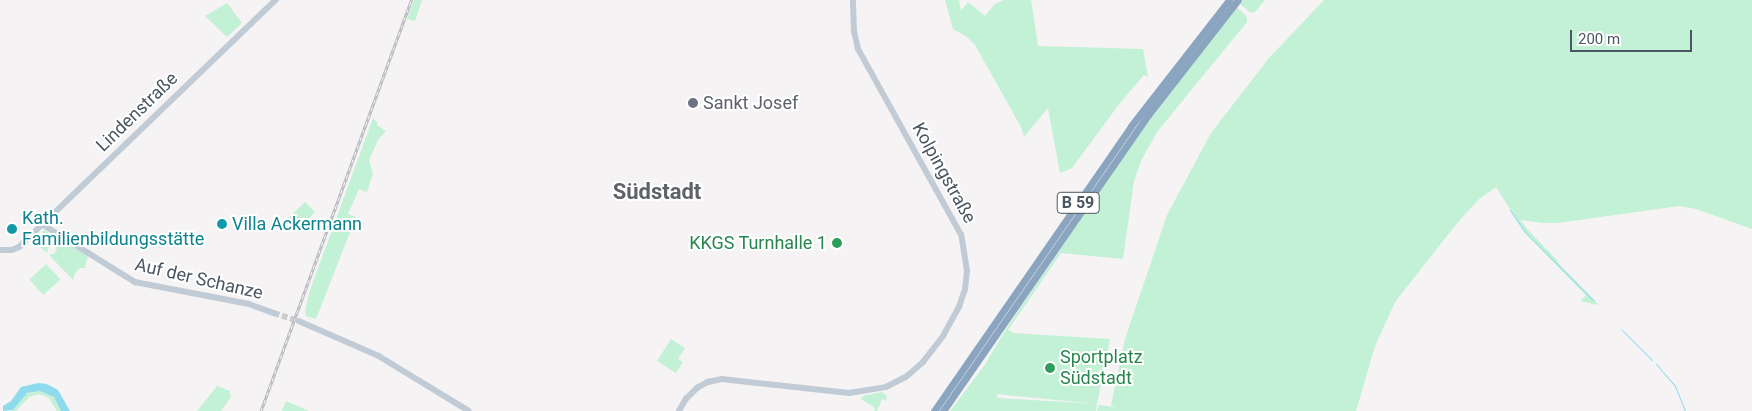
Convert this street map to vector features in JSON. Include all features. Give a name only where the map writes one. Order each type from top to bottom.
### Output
[{"type":"highway","name":"B 59","points":[[934,411],[1131,126],[1229,0]]},
{"type":"highway","name":"B 59","points":[[943,411],[1148,115],[1238,0]]},
{"type":"main road","name":"Lindenstraße","points":[[0,250],[12,250],[19,247],[276,0]]},
{"type":"main road","name":"Kolpingstraße","points":[[679,411],[694,390],[718,379],[853,393],[890,386],[911,373],[932,351],[946,332],[959,307],[966,287],[967,270],[962,235],[858,49],[855,35],[853,0]]},
{"type":"main road","name":"Auf der Schanze","points":[[42,224],[134,282],[246,304],[274,312]]},
{"type":"main road","points":[[299,321],[384,359],[469,411]]},
{"type":"green space","points":[[414,0],[422,0],[415,21],[407,19]]},
{"type":"green space","points":[[945,0],[959,0],[961,11],[968,2],[985,16],[995,4],[1004,0],[1031,0],[1038,46],[1143,49],[1148,77],[1144,75],[1120,103],[1072,168],[1060,173],[1048,108],[1024,137],[1021,127],[975,45],[967,37],[953,29]]},
{"type":"green space","points":[[1243,0],[1265,0],[1256,11],[1251,13],[1240,4]]},
{"type":"green space","points":[[1324,0],[1752,0],[1752,229],[1696,209],[1679,206],[1558,223],[1520,220],[1599,305],[1580,301],[1586,295],[1526,234],[1496,187],[1479,199],[1458,222],[1395,302],[1375,346],[1356,411],[1097,411],[1099,405],[1116,407],[1111,405],[1125,339],[1167,215],[1211,133],[1269,58]]},
{"type":"green space","points":[[227,3],[242,23],[227,37],[205,16]]},
{"type":"green space","points":[[1237,7],[1247,17],[1247,22],[1157,132],[1141,161],[1134,181],[1123,259],[1061,253],[1008,330],[1014,333],[1110,339],[1096,411],[950,411],[984,366],[1006,329],[1138,135]],"holes":[[[996,394],[1097,404],[998,398]]]},
{"type":"green space","points":[[373,118],[378,123],[377,125],[386,131],[378,140],[369,160],[373,174],[367,192],[359,189],[348,214],[356,217],[316,319],[306,316],[305,311],[310,290]]},
{"type":"green space","points":[[305,202],[315,212],[296,231],[286,221]]},
{"type":"green space","points":[[44,230],[88,256],[85,268],[80,268],[75,273],[73,280],[49,255],[55,253],[57,248],[55,245],[49,245],[47,253],[39,246],[46,239],[41,233]]},
{"type":"green space","points":[[46,264],[60,279],[44,295],[29,280]]},
{"type":"green space","points":[[671,339],[685,348],[678,359],[683,362],[676,373],[657,361]]},
{"type":"green space","points":[[217,386],[230,391],[231,397],[221,411],[197,411]]},
{"type":"green space","points":[[40,391],[54,397],[61,411],[57,411],[49,398],[39,394],[29,397],[16,411],[12,411],[25,394]]},
{"type":"green space","points":[[882,392],[887,396],[885,401],[882,399],[877,411],[874,411],[875,408],[861,399],[863,396]]},
{"type":"green space","points":[[286,401],[309,411],[282,411]]},
{"type":"water","points":[[38,383],[47,384],[58,390],[70,411],[61,411],[54,397],[40,391],[27,393],[13,410],[3,411],[3,406],[11,401],[21,387]]},
{"type":"waterway","points":[[1510,210],[1524,231],[1593,300]]},
{"type":"waterway","points":[[1621,329],[1652,360]]},
{"type":"waterway","points":[[1656,364],[1675,386],[1685,411]]},
{"type":"tunnel","points":[[274,313],[299,321]]},
{"type":"railway","points":[[261,411],[411,0]]},
{"type":"place","name":"Sankt Josef","points":[[693,103]]},
{"type":"place","name":"Villa Ackermann","points":[[222,224]]},
{"type":"place","name":"Kath. Familienbildungsstätte","points":[[12,229]]},
{"type":"place","name":"KKGS Turnhalle 1","points":[[837,243]]},
{"type":"place","name":"Sportplatz Südstadt","points":[[1050,368]]},
{"type":"district","name":"Südstadt","points":[[657,192]]}]
